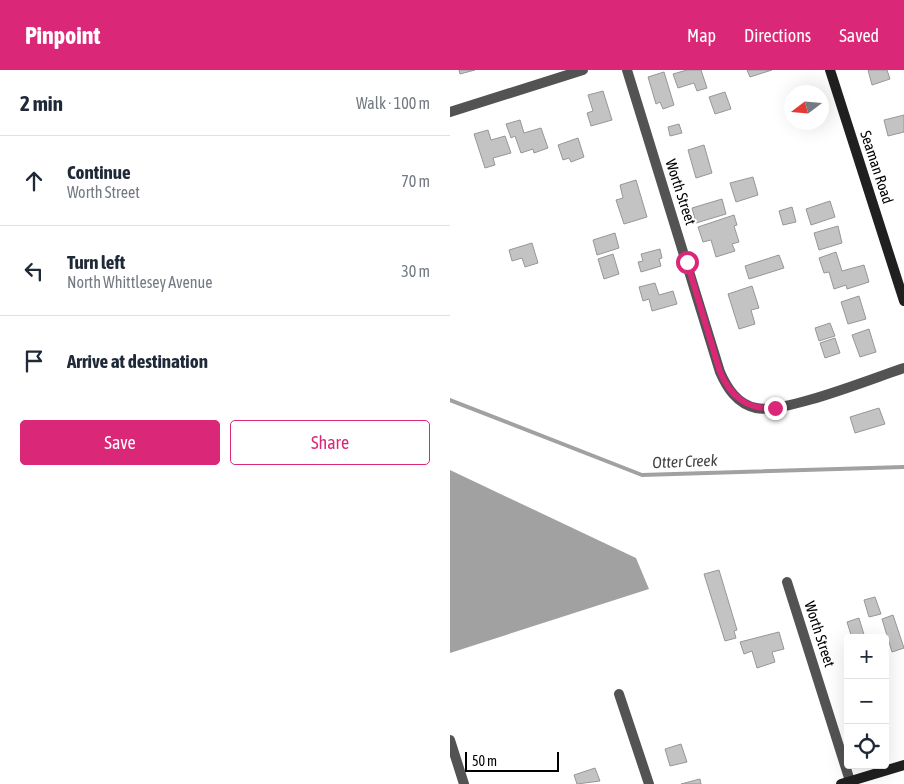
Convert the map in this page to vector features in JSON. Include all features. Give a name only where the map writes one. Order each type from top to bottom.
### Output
[{"type":"street","points":[[450,112],[583,70]]},
{"type":"street","name":"Worth Street","points":[[626,70],[720,372],[728,388],[744,403],[765,409],[780,407],[904,368]]},
{"type":"street","name":"Seaman Road","points":[[830,70],[904,301]]},
{"type":"street","name":"Worth Street","points":[[787,582],[845,783]]},
{"type":"street","points":[[618,694],[649,784]]},
{"type":"street","points":[[450,740],[464,784]]},
{"type":"street","points":[[845,783],[904,765]]},
{"type":"shaded area","points":[[450,470],[636,558],[649,589],[450,653]]},
{"type":"building","points":[[459,70],[475,70],[460,74]]},
{"type":"building","points":[[687,70],[701,70],[707,88],[697,91],[694,83],[678,88],[673,74]]},
{"type":"building","points":[[747,70],[772,70],[750,77]]},
{"type":"building","points":[[868,70],[887,70],[890,79],[872,85]]},
{"type":"building","points":[[664,72],[674,105],[663,109],[660,102],[656,104],[648,77]]},
{"type":"building","points":[[603,91],[612,120],[591,126],[587,113],[593,111],[588,95]]},
{"type":"building","points":[[725,92],[731,109],[715,114],[709,97]]},
{"type":"building","points":[[904,115],[904,132],[888,136],[884,120]]},
{"type":"building","points":[[520,120],[524,133],[541,128],[548,148],[534,153],[533,149],[521,153],[515,136],[511,138],[506,124]]},
{"type":"building","points":[[679,124],[682,133],[670,136],[668,127]]},
{"type":"building","points":[[488,130],[491,140],[505,136],[511,153],[493,158],[495,165],[485,168],[474,134]]},
{"type":"building","points":[[578,138],[584,157],[571,162],[569,158],[563,160],[558,145]]},
{"type":"building","points":[[704,145],[712,173],[696,178],[688,150]]},
{"type":"building","points":[[753,177],[758,195],[736,202],[730,183]]},
{"type":"building","points":[[636,180],[647,217],[624,224],[616,200],[623,198],[620,185]]},
{"type":"building","points":[[722,199],[726,214],[696,223],[692,208]]},
{"type":"building","points":[[830,201],[835,217],[811,225],[806,209]]},
{"type":"building","points":[[792,207],[796,222],[783,225],[779,211]]},
{"type":"building","points":[[734,215],[737,225],[734,226],[739,242],[732,244],[735,251],[716,257],[711,240],[703,242],[698,227]]},
{"type":"building","points":[[838,226],[842,243],[819,250],[814,233]]},
{"type":"building","points":[[615,233],[619,248],[597,255],[593,240]]},
{"type":"building","points":[[532,243],[538,263],[525,267],[522,258],[512,261],[509,250]]},
{"type":"building","points":[[660,249],[662,258],[659,259],[661,266],[641,272],[638,262],[643,261],[641,254]]},
{"type":"building","points":[[836,252],[842,271],[864,265],[869,282],[847,289],[846,285],[834,289],[829,272],[824,273],[819,258]]},
{"type":"building","points":[[613,254],[619,274],[604,279],[598,259]]},
{"type":"building","points":[[779,255],[784,268],[749,279],[745,266]]},
{"type":"building","points":[[655,283],[659,295],[673,291],[677,304],[652,311],[649,299],[643,301],[639,287]]},
{"type":"building","points":[[752,286],[759,308],[751,310],[755,324],[739,329],[728,294]]},
{"type":"building","points":[[859,296],[866,319],[848,324],[841,302]]},
{"type":"building","points":[[830,323],[835,336],[819,341],[815,328]]},
{"type":"building","points":[[869,329],[876,352],[860,357],[852,335]]},
{"type":"building","points":[[835,338],[840,353],[825,358],[820,343]]},
{"type":"building","points":[[879,408],[885,424],[855,433],[850,417]]},
{"type":"building","points":[[719,570],[737,630],[734,631],[736,638],[725,641],[704,574]]},
{"type":"building","points":[[875,597],[881,614],[869,617],[864,600]]},
{"type":"building","points":[[893,615],[904,648],[892,652],[889,634],[887,634],[882,619]]},
{"type":"building","points":[[859,618],[864,634],[851,634],[847,622]]},
{"type":"building","points":[[779,632],[784,649],[772,652],[775,662],[757,668],[752,651],[744,654],[740,642]]},
{"type":"building","points":[[681,744],[687,762],[670,766],[665,749]]},
{"type":"building","points":[[595,768],[600,781],[577,784],[574,775]]},
{"type":"building","points":[[700,779],[701,784],[681,784]]},
{"type":"waterway","name":"Otter Creek","points":[[450,400],[642,475],[904,467]]},
{"type":"route","points":[[687,262],[723,380],[737,399],[744,403],[757,408],[775,408]]}]
